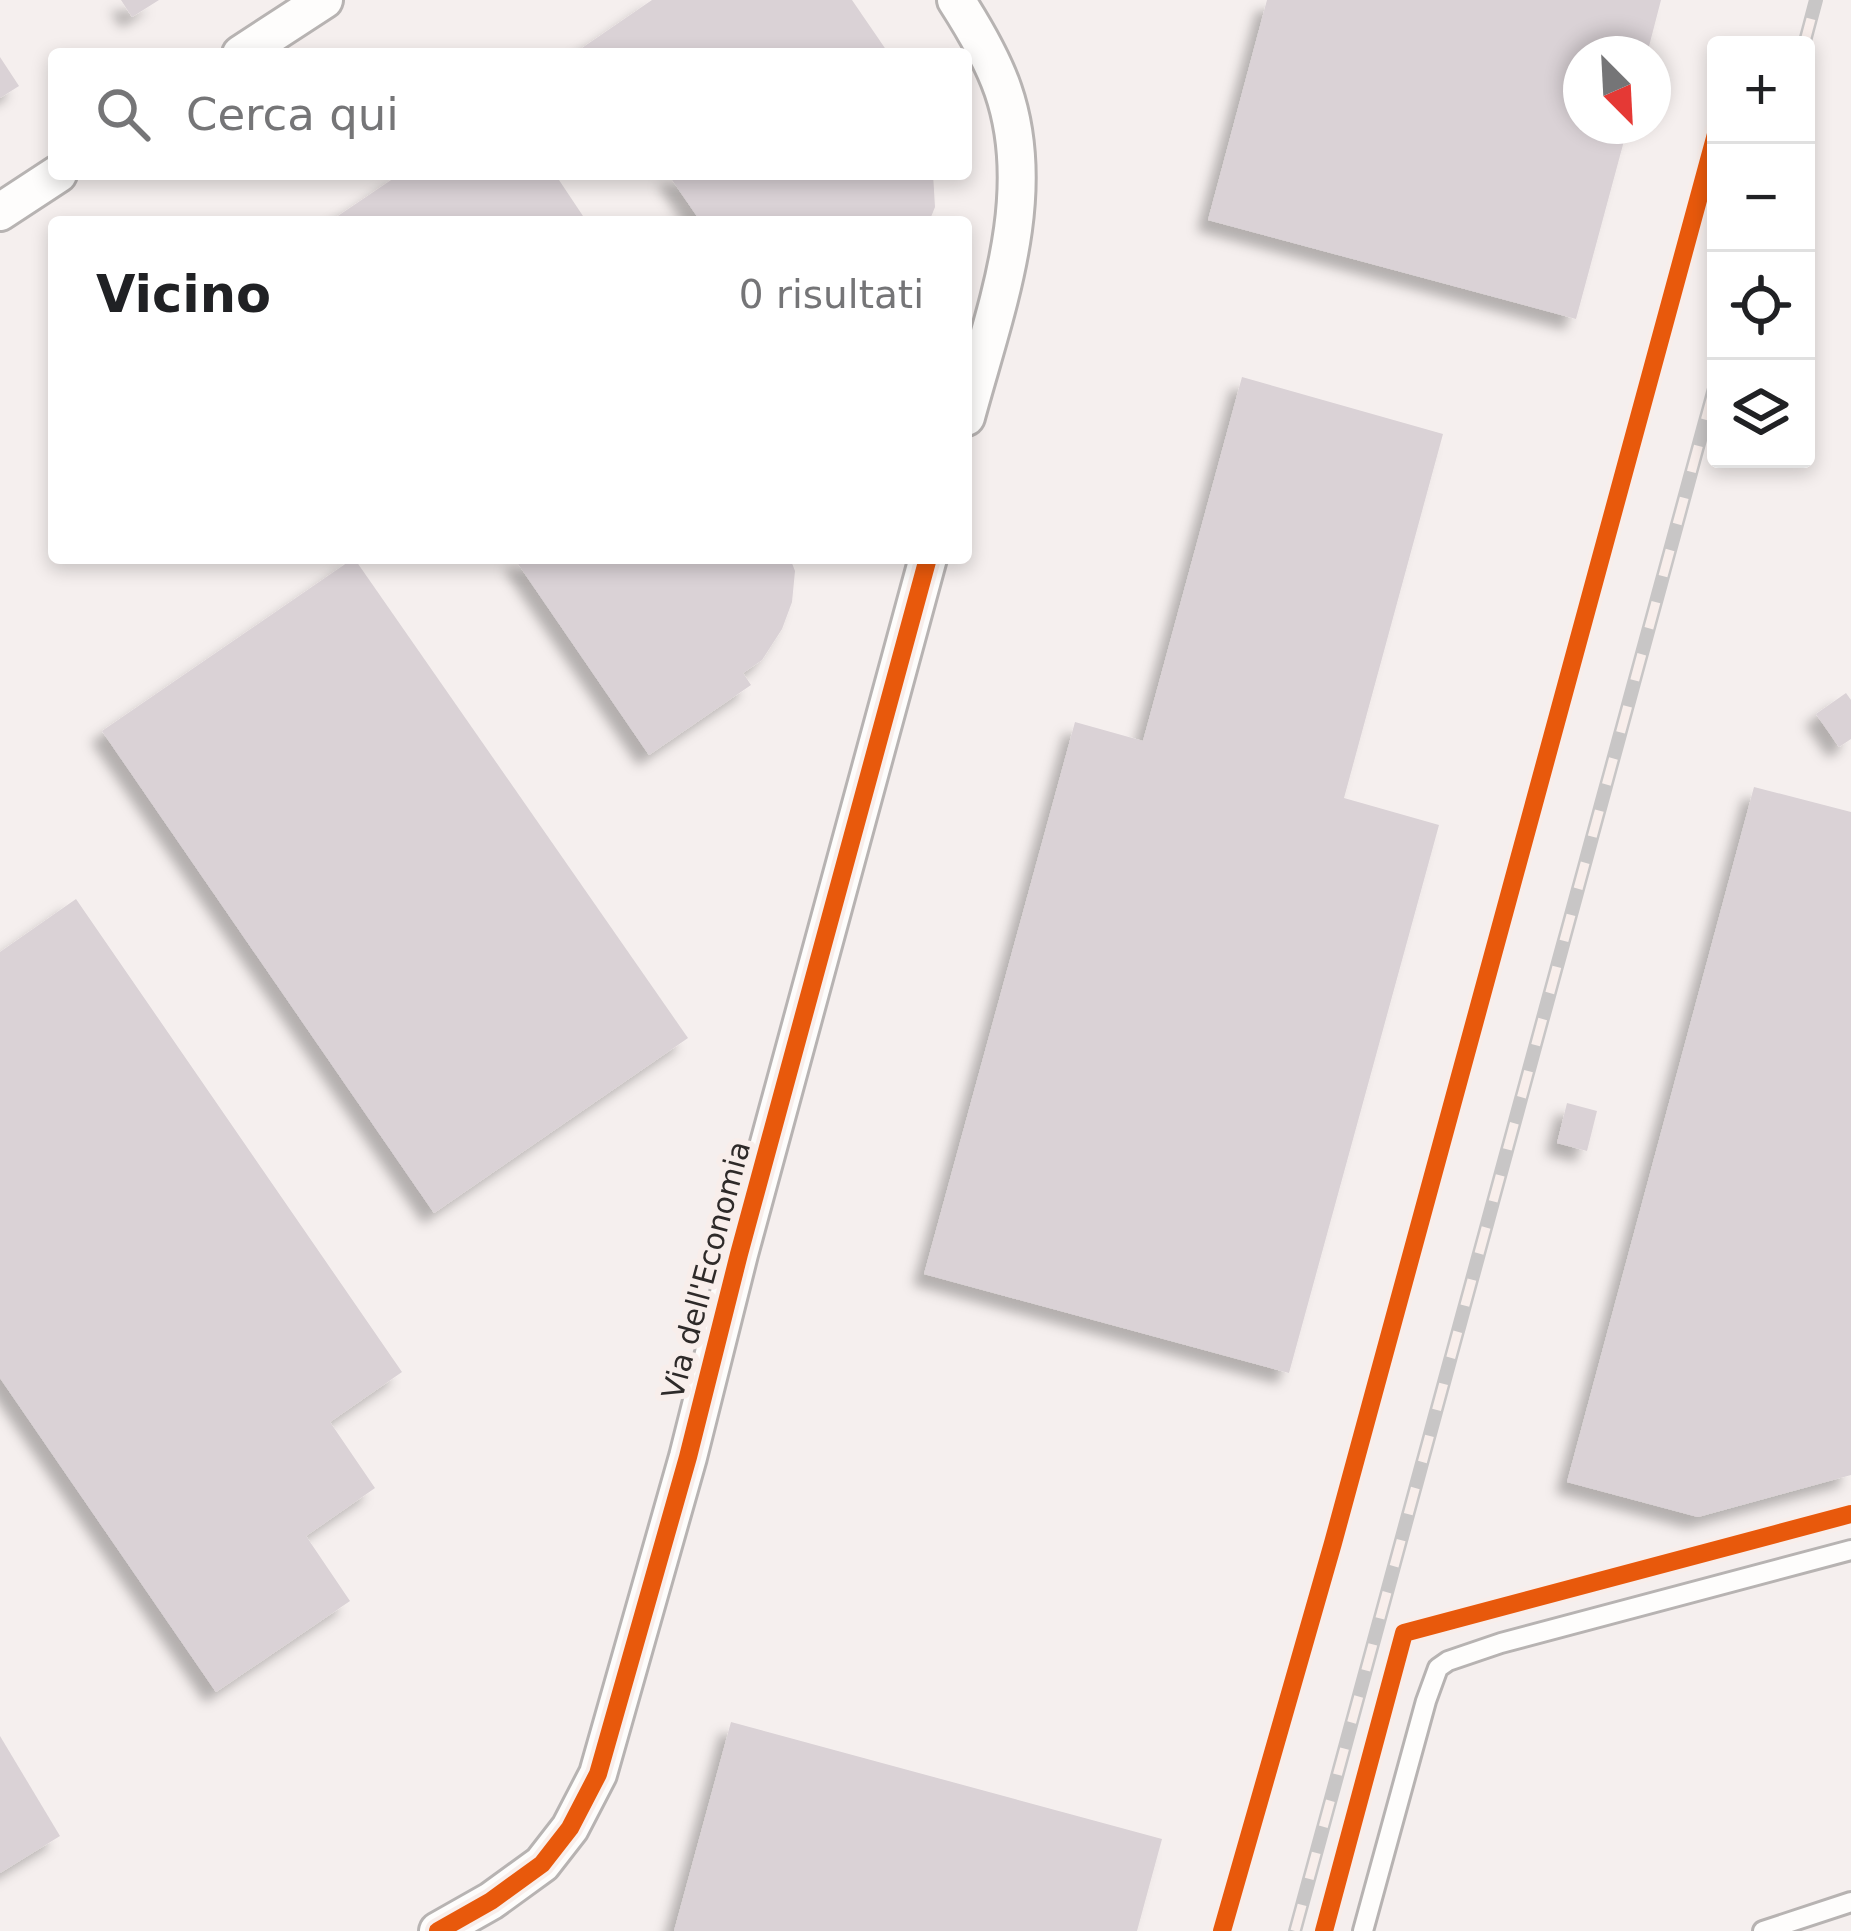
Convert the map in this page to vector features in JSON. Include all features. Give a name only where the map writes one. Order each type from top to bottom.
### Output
[{"type":"street","points":[[250,48],[324,0]]},
{"type":"street","points":[[956,0],[1003,90],[1016,175],[1011,244],[972,393]]},
{"type":"street","points":[[0,212],[49,180]]},
{"type":"street","name":"Via dell'Economia","points":[[438,1931],[542,1864],[571,1828],[598,1774],[688,1457],[926,564]]},
{"type":"lane","points":[[1363,1931],[1438,1668],[1501,1643],[1851,1550]]},
{"type":"lane","points":[[1763,1931],[1851,1902]]},
{"type":"building","points":[[121,0],[159,0],[132,17]]},
{"type":"building","points":[[652,0],[852,0],[885,48],[582,48]]},
{"type":"building","points":[[1267,0],[1661,0],[1652,36],[1563,36],[1563,144],[1623,144],[1576,319],[1208,220]]},
{"type":"building","points":[[0,57],[19,86],[0,98]]},
{"type":"building","points":[[391,180],[559,180],[583,216],[338,216]]},
{"type":"building","points":[[672,180],[933,180],[931,216],[697,216]]},
{"type":"building","points":[[1242,377],[1443,434],[1344,798],[1439,825],[1289,1373],[924,1274],[1075,722],[1143,741]]},
{"type":"building","points":[[345,564],[358,564],[688,1038],[434,1213],[102,731]]},
{"type":"building","points":[[518,564],[792,564],[792,602],[762,660],[743,673],[751,685],[649,755]]},
{"type":"building","points":[[1846,693],[1851,700],[1851,739],[1839,747],[1816,714]]},
{"type":"building","points":[[1754,787],[1851,812],[1851,1475],[1698,1517],[1567,1482]]},
{"type":"building","points":[[76,899],[402,1372],[330,1422],[375,1488],[306,1536],[350,1601],[216,1692],[0,1378],[0,952]]},
{"type":"building","points":[[1567,1103],[1597,1111],[1587,1151],[1557,1143]]},
{"type":"building","points":[[731,1722],[1162,1839],[1137,1931],[674,1931]]},
{"type":"building","points":[[0,1736],[60,1836],[0,1873]]},
{"type":"railway","points":[[1806,36],[1816,0]]},
{"type":"railway","points":[[1295,1931],[1707,414]]},
{"type":"cycle path","points":[[1222,1931],[1333,1543],[1713,144]]},
{"type":"cycle path","points":[[438,1931],[542,1864],[570,1828],[598,1774],[688,1457],[926,564]]},
{"type":"cycle path","points":[[1324,1931],[1404,1633],[1851,1514]]}]
